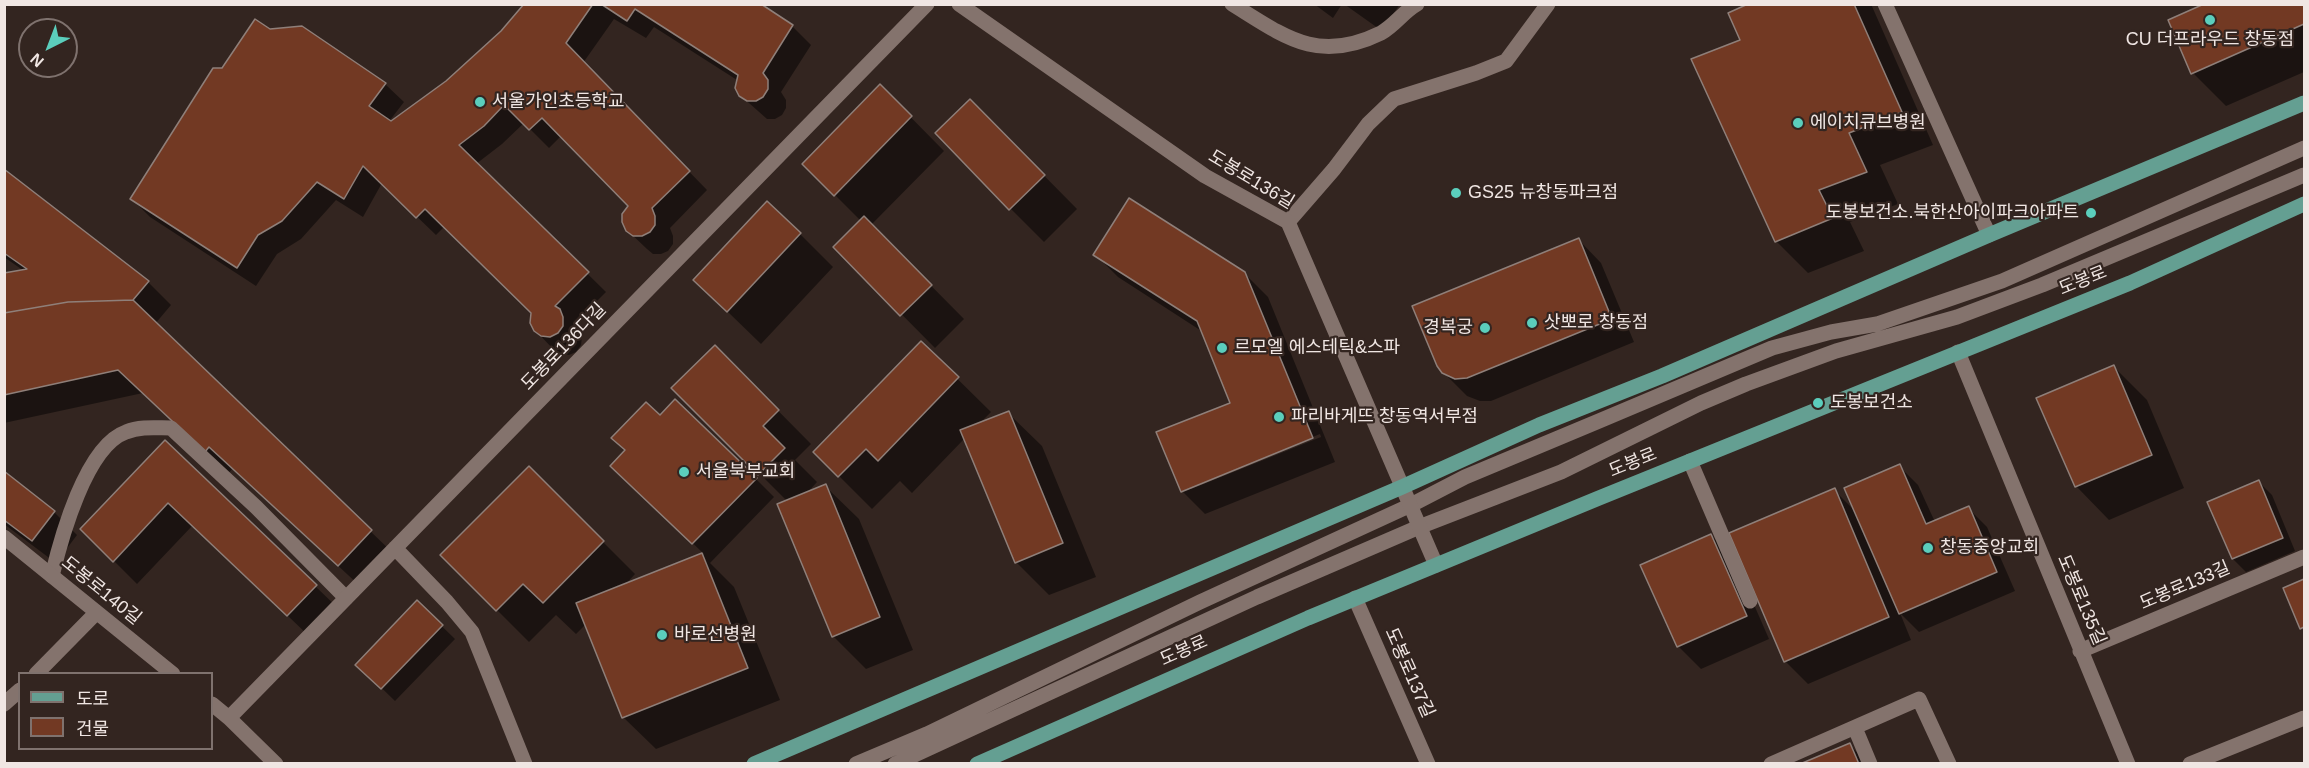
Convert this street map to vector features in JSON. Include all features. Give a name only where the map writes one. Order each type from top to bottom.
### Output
[{"type":"main road","points":[[754,764],[1266,543],[1402,487],[1539,425],[1662,376],[1989,234],[2304,103]]},
{"type":"main road","name":"도봉로","points":[[977,764],[1355,598],[2130,283],[2304,204]]},
{"type":"street","name":"도봉로136다길","points":[[229,718],[927,4]]},
{"type":"street","name":"도봉로136길","points":[[959,4],[1205,176],[1288,222],[1436,565]]},
{"type":"street","points":[[1232,4],[1272,30],[1298,42],[1316,47],[1351,44],[1381,32],[1417,4]]},
{"type":"street","points":[[1288,222],[1334,169],[1368,124],[1394,99],[1506,61],[1548,4]]},
{"type":"street","points":[[1885,4],[1989,234]]},
{"type":"street","points":[[856,764],[927,734],[1466,477],[1772,348],[1831,332],[1877,324],[2002,281],[2304,148]]},
{"type":"street","points":[[895,764],[1257,597],[1419,527],[1561,472],[1701,403],[1746,384],[1836,351],[1957,317],[2042,285],[2304,175]]},
{"type":"street","name":"도봉로135길","points":[[1958,352],[2128,764]]},
{"type":"street","points":[[52,576],[58,549],[74,504],[100,450],[123,432],[143,427],[171,428],[256,507],[346,598]]},
{"type":"street","points":[[1690,461],[1750,601]]},
{"type":"street","name":"도봉로140길","points":[[4,537],[170,672]]},
{"type":"street","points":[[395,548],[447,602],[472,632],[525,764]]},
{"type":"street","name":"도봉로133길","points":[[2080,651],[2304,557]]},
{"type":"street","name":"도봉로137길","points":[[1355,598],[1428,764]]},
{"type":"street","points":[[38,672],[96,613]]},
{"type":"street","points":[[4,704],[18,692]]},
{"type":"street","points":[[1771,764],[1919,699],[1948,764]]},
{"type":"street","points":[[213,705],[276,764]]},
{"type":"street","points":[[2190,764],[2304,718]]},
{"type":"street","points":[[1855,728],[1870,764]]},
{"type":"building","points":[[524,4],[593,4],[566,43],[690,171],[652,208],[655,225],[650,232],[642,236],[633,236],[626,231],[622,222],[622,214],[628,206],[542,118],[529,130],[504,105],[484,126],[459,145],[589,272],[555,306],[560,309],[563,326],[558,333],[550,337],[541,336],[534,331],[530,323],[531,313],[425,209],[416,218],[363,166],[344,199],[317,182],[282,221],[258,235],[237,268],[130,199],[213,68],[222,68],[255,19],[270,29],[302,26],[386,83],[369,106],[391,121],[446,81],[501,31]]},
{"type":"building","points":[[601,4],[761,4],[793,25],[763,73],[768,80],[768,89],[763,97],[756,101],[747,101],[739,96],[735,88],[738,75],[635,9],[627,21]]},
{"type":"building","name":"에이치큐브병원","points":[[1748,4],[1854,4],[1902,112],[1849,133],[1867,172],[1819,190],[1833,218],[1775,242],[1691,59],[1740,40],[1728,13]]},
{"type":"building","points":[[2204,4],[2304,4],[2304,24],[2191,74],[2168,20]]},
{"type":"building","points":[[880,84],[912,116],[834,196],[802,164]]},
{"type":"building","points":[[970,99],[1045,175],[1009,210],[935,133]]},
{"type":"building","points":[[4,169],[149,281],[133,300],[68,302],[4,313],[4,273],[27,269],[4,253]]},
{"type":"building","points":[[1129,198],[1245,272],[1313,438],[1181,492],[1156,432],[1230,403],[1197,321],[1093,255]]},
{"type":"building","points":[[767,201],[801,233],[727,312],[693,280]]},
{"type":"building","points":[[864,216],[932,285],[900,316],[833,247]]},
{"type":"building","points":[[1579,238],[1612,319],[1467,378],[1455,379],[1442,373],[1412,306]]},
{"type":"building","points":[[133,300],[372,530],[338,566],[209,447],[205,452],[118,370],[4,395],[4,313],[68,302]]},
{"type":"building","points":[[921,341],[959,377],[878,461],[866,449],[838,477],[813,452]]},
{"type":"building","points":[[715,345],[779,410],[763,426],[785,448],[758,475],[671,388]]},
{"type":"building","points":[[2114,365],[2152,455],[2075,487],[2036,398]]},
{"type":"building","name":"서울북부교회","points":[[675,399],[757,478],[692,544],[610,466],[625,450],[611,438],[646,402],[660,415]]},
{"type":"building","points":[[1009,411],[1063,543],[1015,563],[960,430]]},
{"type":"building","points":[[165,440],[317,585],[287,616],[168,503],[113,562],[80,529]]},
{"type":"building","name":"창동중앙교회","points":[[1900,464],[1926,524],[1969,506],[1997,572],[1899,614],[1844,488]]},
{"type":"building","points":[[529,466],[604,541],[543,603],[523,584],[496,611],[440,555]]},
{"type":"building","points":[[4,471],[55,511],[32,541],[4,520]]},
{"type":"building","points":[[2259,480],[2283,538],[2232,559],[2207,502]]},
{"type":"building","points":[[826,484],[880,617],[832,637],[777,504]]},
{"type":"building","points":[[1835,488],[1889,617],[1784,662],[1729,533]]},
{"type":"building","points":[[1711,534],[1747,616],[1677,647],[1640,565]]},
{"type":"building","name":"바로선병원","points":[[702,553],[748,668],[622,718],[576,603]]},
{"type":"building","points":[[2304,579],[2304,627],[2300,629],[2283,588]]},
{"type":"building","points":[[417,600],[443,625],[381,689],[355,665]]},
{"type":"building","points":[[1850,743],[1859,764],[1800,764]]},
{"type":"place","name":"CU 더프라우드 창동점","points":[[2210,20]]},
{"type":"place","name":"서울가인초등학교","points":[[480,102]]},
{"type":"place","name":"에이치큐브병원","points":[[1798,123]]},
{"type":"place","name":"GS25 뉴창동파크점","points":[[1456,193]]},
{"type":"place","name":"도봉보건소.북한산아이파크아파트","points":[[2091,213]]},
{"type":"place","name":"삿뽀로 창동점","points":[[1532,323]]},
{"type":"place","name":"경복궁","points":[[1485,328]]},
{"type":"place","name":"르모엘 에스테틱&스파","points":[[1222,348]]},
{"type":"place","name":"도봉보건소","points":[[1818,403]]},
{"type":"place","name":"파리바게뜨 창동역서부점","points":[[1279,417]]},
{"type":"place","name":"서울북부교회","points":[[684,472]]},
{"type":"place","name":"창동중앙교회","points":[[1928,548]]},
{"type":"place","name":"바로선병원","points":[[662,635]]}]
